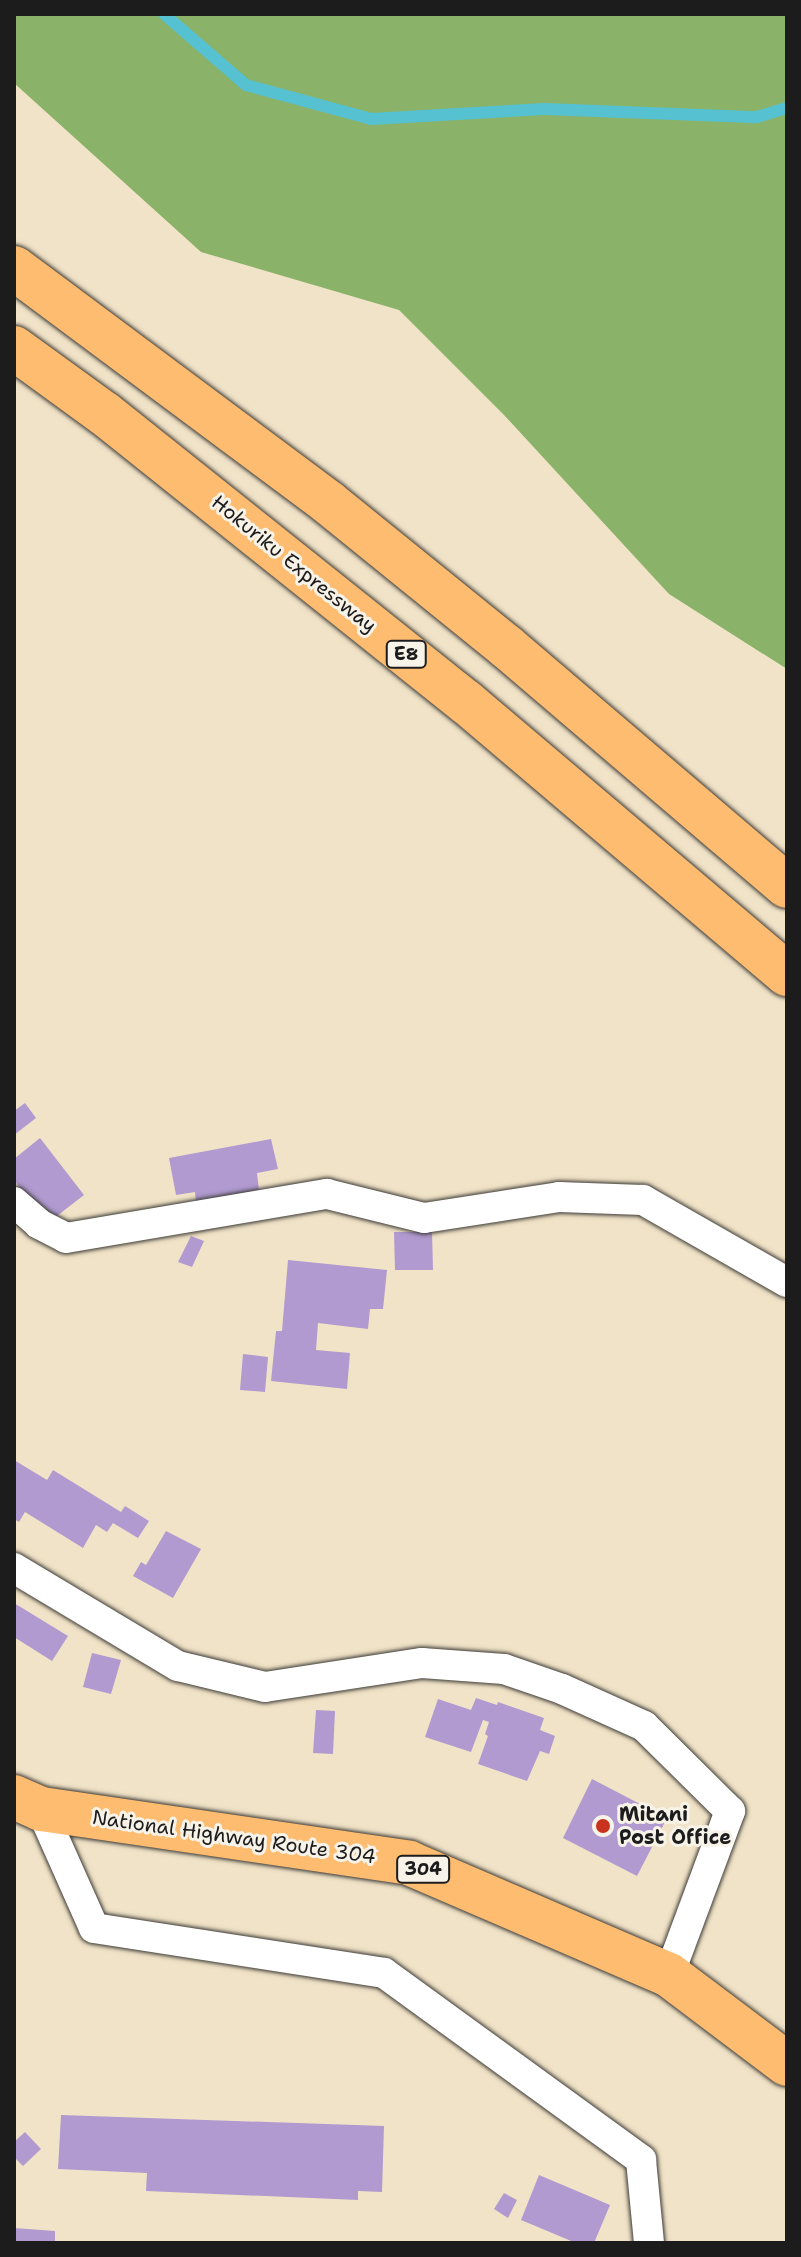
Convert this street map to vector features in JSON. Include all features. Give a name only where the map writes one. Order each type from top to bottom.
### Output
[{"type":"highway","points":[[14,268],[329,503],[507,647],[787,886]]},
{"type":"highway","name":"Hokuriku Expressway","points":[[14,348],[288,557],[466,702],[787,974]]},
{"type":"highway","name":"National Highway Route 304","points":[[27,1803],[409,1863],[669,1975],[787,2064]]},
{"type":"street","points":[[14,1202],[39,1224],[66,1238],[327,1194],[424,1218],[559,1197],[643,1200],[787,1282]]},
{"type":"street","points":[[14,1568],[178,1666],[265,1687],[422,1663],[504,1669],[562,1689],[644,1726],[730,1811],[669,1975]]},
{"type":"street","points":[[27,1803],[94,1928],[384,1973],[641,2160],[649,2243]]},
{"type":"green space","points":[[14,14],[787,14],[787,669],[669,594],[504,415],[399,310],[201,252],[14,83]]},
{"type":"building","points":[[25,1103],[36,1118],[14,1135],[14,1111]]},
{"type":"building","points":[[40,1138],[84,1195],[53,1219],[44,1207],[38,1212],[14,1180],[14,1159]]},
{"type":"building","points":[[271,1139],[278,1169],[257,1173],[259,1190],[196,1203],[195,1192],[176,1195],[169,1158]]},
{"type":"building","points":[[394,1232],[432,1232],[433,1270],[395,1270]]},
{"type":"building","points":[[191,1236],[204,1241],[192,1267],[178,1262]]},
{"type":"building","points":[[288,1260],[387,1270],[383,1309],[370,1309],[368,1329],[318,1323],[316,1350],[350,1353],[347,1389],[271,1381],[276,1331],[282,1331]]},
{"type":"building","points":[[243,1354],[268,1357],[265,1392],[240,1390]]},
{"type":"building","points":[[14,1460],[47,1480],[53,1470],[121,1512],[125,1506],[149,1521],[138,1538],[113,1523],[107,1532],[96,1525],[83,1548],[25,1512],[19,1522],[14,1519]]},
{"type":"building","points":[[166,1531],[201,1549],[173,1598],[133,1576],[141,1562],[146,1565]]},
{"type":"building","points":[[14,1603],[68,1636],[52,1661],[14,1637]]},
{"type":"building","points":[[92,1653],[121,1660],[111,1694],[83,1687]]},
{"type":"building","points":[[476,1698],[544,1718],[540,1730],[555,1736],[549,1754],[540,1751],[527,1781],[478,1764],[488,1736],[485,1734],[489,1722],[483,1720],[471,1752],[425,1737],[438,1699],[471,1710]]},
{"type":"building","points":[[316,1710],[335,1711],[333,1754],[313,1753]]},
{"type":"building","points":[[592,1779],[667,1818],[637,1876],[563,1838]]},
{"type":"building","points":[[61,2115],[384,2126],[382,2192],[358,2191],[358,2200],[146,2191],[147,2173],[58,2169]]},
{"type":"building","points":[[25,2132],[41,2149],[23,2166],[14,2157],[14,2142]]},
{"type":"building","points":[[539,2175],[610,2205],[594,2243],[576,2243],[521,2220]]},
{"type":"building","points":[[504,2193],[517,2200],[508,2218],[494,2209]]},
{"type":"building","points":[[14,2228],[55,2231],[55,2243],[14,2243]]},
{"type":"waterway","points":[[164,14],[246,85],[371,119],[545,109],[757,117],[787,108]]},
{"type":"place","name":"Mitani Post Office","points":[[603,1826]]}]
